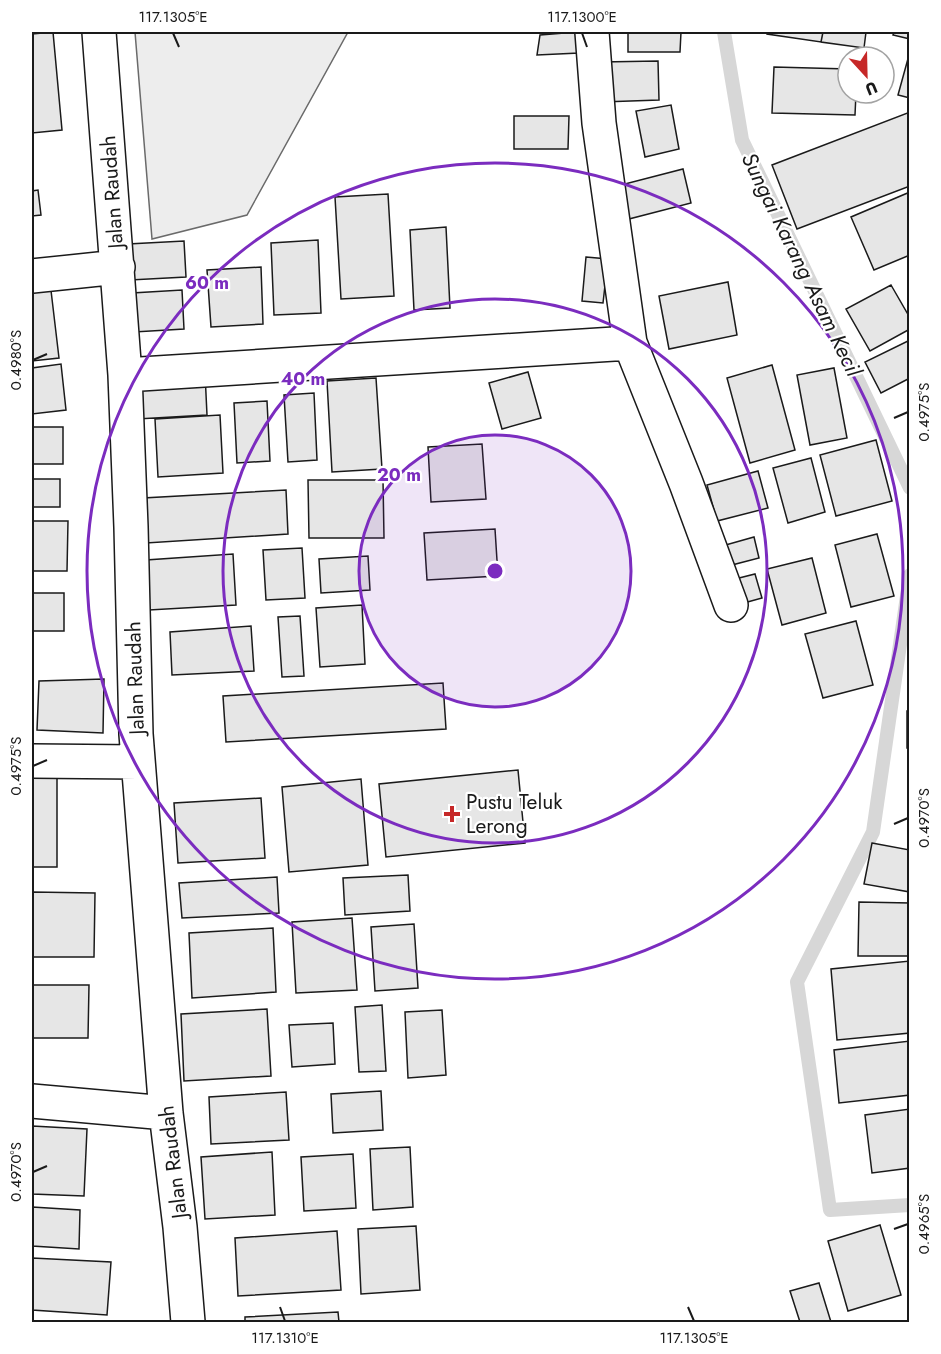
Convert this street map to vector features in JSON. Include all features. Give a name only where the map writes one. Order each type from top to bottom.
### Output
[{"type":"street","name":"Jalan Raudah","points":[[99,32],[124,375],[138,762],[166,1113],[180,1227],[188,1323]]},
{"type":"street","points":[[592,32],[600,123],[630,343],[686,483],[731,605]]},
{"type":"street","points":[[32,276],[117,267]]},
{"type":"street","points":[[124,375],[630,343]]},
{"type":"street","points":[[32,762],[138,762]]},
{"type":"street","points":[[32,1101],[166,1113]]},
{"type":"shaded area","points":[[135,32],[348,32],[247,215],[152,239]]},
{"type":"building","points":[[53,32],[62,130],[32,133],[32,34]]},
{"type":"building","points":[[577,32],[579,53],[537,55],[540,35]]},
{"type":"building","points":[[628,32],[681,32],[680,52],[628,52]]},
{"type":"building","points":[[767,32],[823,32],[821,42],[767,34]]},
{"type":"building","points":[[823,32],[866,32],[864,45],[821,42]]},
{"type":"building","points":[[894,32],[910,32],[910,39],[893,35]]},
{"type":"building","points":[[910,55],[910,98],[898,95]]},
{"type":"building","points":[[658,61],[659,100],[602,102],[601,62]]},
{"type":"building","points":[[774,67],[836,69],[836,105],[855,105],[855,115],[772,113]]},
{"type":"building","points":[[671,105],[679,149],[645,157],[636,111]]},
{"type":"building","points":[[910,112],[910,186],[797,229],[772,165]]},
{"type":"building","points":[[514,116],[569,116],[568,149],[514,149]]},
{"type":"building","points":[[683,169],[691,203],[625,220],[617,186]]},
{"type":"building","points":[[38,190],[41,215],[32,216],[32,191]]},
{"type":"building","points":[[910,192],[910,255],[874,270],[851,217]]},
{"type":"building","points":[[388,194],[394,296],[341,299],[335,197]]},
{"type":"building","points":[[446,227],[450,308],[414,310],[410,230]]},
{"type":"building","points":[[318,240],[321,313],[274,315],[271,243]]},
{"type":"building","points":[[184,241],[186,277],[130,280],[128,244]]},
{"type":"building","points":[[586,257],[608,259],[603,303],[582,301]]},
{"type":"building","points":[[261,267],[263,324],[211,327],[207,270]]},
{"type":"building","points":[[50,282],[59,358],[32,361],[32,285]]},
{"type":"building","points":[[728,282],[737,335],[669,349],[659,296]]},
{"type":"building","points":[[891,285],[910,318],[910,329],[870,351],[846,309]]},
{"type":"building","points":[[182,290],[184,329],[134,332],[132,293]]},
{"type":"building","points":[[910,340],[910,378],[881,393],[865,362]]},
{"type":"building","points":[[61,364],[66,410],[32,414],[32,368]]},
{"type":"building","points":[[772,365],[795,450],[750,463],[727,378]]},
{"type":"building","points":[[834,368],[847,438],[810,445],[797,375]]},
{"type":"building","points":[[528,372],[541,418],[502,429],[489,383]]},
{"type":"building","points":[[205,373],[207,415],[137,419],[134,377]]},
{"type":"building","points":[[376,378],[382,469],[332,472],[327,381]]},
{"type":"building","points":[[314,393],[317,460],[288,462],[284,395]]},
{"type":"building","points":[[267,401],[270,461],[237,463],[234,403]]},
{"type":"building","points":[[220,415],[223,473],[158,477],[155,419]]},
{"type":"building","points":[[32,427],[63,427],[63,464],[32,464]]},
{"type":"building","points":[[876,440],[892,501],[836,516],[820,455]]},
{"type":"building","points":[[482,444],[486,499],[431,502],[428,447]]},
{"type":"building","points":[[811,458],[825,512],[788,523],[773,468]]},
{"type":"building","points":[[758,471],[768,508],[717,521],[707,485]]},
{"type":"building","points":[[32,479],[60,479],[60,507],[32,507]]},
{"type":"building","points":[[308,480],[383,480],[384,538],[309,538]]},
{"type":"building","points":[[286,490],[288,534],[146,543],[143,498]]},
{"type":"building","points":[[32,521],[68,521],[67,571],[32,571]]},
{"type":"building","points":[[495,529],[498,576],[427,580],[424,533]]},
{"type":"building","points":[[877,534],[894,596],[851,607],[835,545]]},
{"type":"building","points":[[754,537],[759,558],[728,566],[722,546]]},
{"type":"building","points":[[302,548],[305,598],[266,600],[263,550]]},
{"type":"building","points":[[233,554],[236,605],[149,610],[146,560]]},
{"type":"building","points":[[368,556],[370,590],[321,593],[319,559]]},
{"type":"building","points":[[812,558],[826,613],[782,625],[767,569]]},
{"type":"building","points":[[755,574],[762,598],[733,606],[727,581]]},
{"type":"building","points":[[32,593],[64,593],[64,631],[32,631]]},
{"type":"building","points":[[362,605],[365,664],[320,667],[316,608]]},
{"type":"building","points":[[300,616],[304,676],[282,677],[278,617]]},
{"type":"building","points":[[856,621],[873,685],[823,698],[805,634]]},
{"type":"building","points":[[251,626],[254,671],[172,675],[170,632]]},
{"type":"building","points":[[104,679],[103,733],[37,730],[39,681]]},
{"type":"building","points":[[443,683],[446,729],[226,742],[223,696]]},
{"type":"building","points":[[907,711],[910,711],[910,748],[907,748]]},
{"type":"building","name":"Pustu Teluk Lerong","points":[[518,770],[525,843],[386,857],[379,784]]},
{"type":"building","points":[[32,774],[57,774],[57,867],[32,867]]},
{"type":"building","points":[[361,779],[368,865],[289,872],[282,787]]},
{"type":"building","points":[[261,798],[265,858],[178,863],[174,803]]},
{"type":"building","points":[[872,843],[910,850],[910,892],[864,884]]},
{"type":"building","points":[[408,875],[410,911],[345,915],[343,878]]},
{"type":"building","points":[[277,877],[279,913],[182,918],[179,883]]},
{"type":"building","points":[[32,892],[95,893],[94,957],[32,957]]},
{"type":"building","points":[[859,902],[910,903],[910,956],[858,956]]},
{"type":"building","points":[[352,918],[357,990],[296,993],[292,922]]},
{"type":"building","points":[[414,924],[418,988],[375,991],[371,927]]},
{"type":"building","points":[[273,928],[276,992],[192,998],[189,933]]},
{"type":"building","points":[[910,961],[910,1033],[837,1040],[831,969]]},
{"type":"building","points":[[32,985],[89,985],[88,1038],[32,1038]]},
{"type":"building","points":[[382,1005],[386,1071],[359,1072],[355,1007]]},
{"type":"building","points":[[267,1009],[271,1076],[184,1081],[181,1014]]},
{"type":"building","points":[[442,1010],[446,1075],[408,1078],[405,1012]]},
{"type":"building","points":[[333,1023],[335,1064],[292,1067],[289,1025]]},
{"type":"building","points":[[910,1041],[910,1095],[839,1103],[834,1050]]},
{"type":"building","points":[[381,1091],[383,1130],[333,1133],[331,1094]]},
{"type":"building","points":[[286,1092],[289,1140],[211,1144],[209,1097]]},
{"type":"building","points":[[910,1109],[910,1168],[872,1173],[865,1115]]},
{"type":"building","points":[[32,1126],[87,1129],[84,1196],[32,1194]]},
{"type":"building","points":[[410,1147],[413,1207],[373,1210],[370,1149]]},
{"type":"building","points":[[272,1152],[275,1215],[205,1219],[201,1157]]},
{"type":"building","points":[[353,1154],[356,1208],[304,1211],[301,1157]]},
{"type":"building","points":[[32,1207],[80,1210],[79,1249],[32,1246]]},
{"type":"building","points":[[880,1225],[901,1295],[848,1311],[828,1241]]},
{"type":"building","points":[[416,1226],[420,1290],[361,1294],[358,1229]]},
{"type":"building","points":[[337,1231],[341,1290],[238,1296],[235,1238]]},
{"type":"building","points":[[32,1258],[111,1262],[107,1315],[32,1310]]},
{"type":"building","points":[[819,1283],[831,1322],[800,1322],[790,1291]]},
{"type":"building","points":[[338,1312],[339,1322],[245,1322],[245,1317]]},
{"type":"waterway","name":"Sungai Karang Asam Kecil","points":[[724,32],[742,140],[910,488]]},
{"type":"waterway","name":"Sungai Karang Asam Kecil","points":[[910,575],[873,832],[797,982],[830,1210],[910,1205]]},
{"type":"place","name":"Pustu Teluk Lerong","points":[[452,814]]}]
